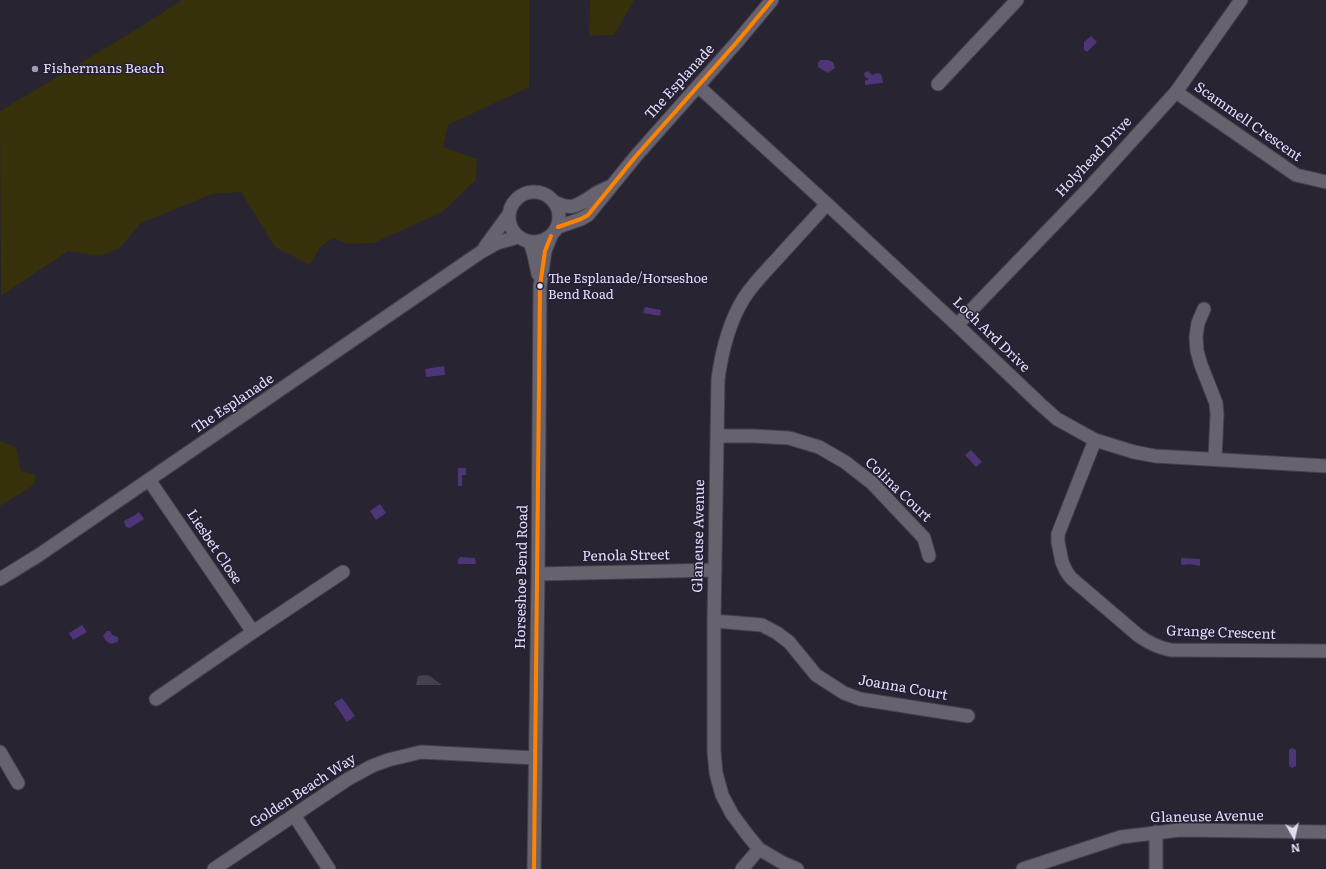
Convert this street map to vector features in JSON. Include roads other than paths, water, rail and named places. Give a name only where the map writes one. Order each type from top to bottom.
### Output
[{"type":"street","name":"The Esplanade","points":[[555,231],[588,215],[772,0]]},
{"type":"street","points":[[938,84],[1017,0]]},
{"type":"street","name":"Holyhead Drive","points":[[958,325],[1088,188],[1176,92],[1240,0]]},
{"type":"street","name":"Loch Ard Drive","points":[[698,86],[958,325],[1033,398],[1056,418],[1095,440],[1134,452],[1155,456],[1326,466]]},
{"type":"street","name":"Scammell Crescent","points":[[1176,92],[1296,175],[1326,182]]},
{"type":"street","name":"The Esplanade","points":[[557,204],[563,207],[576,206],[593,195],[612,186]]},
{"type":"street","points":[[535,192],[544,194],[557,204],[560,221],[555,231],[544,240],[530,242],[518,237],[513,231],[508,214],[513,202],[519,196],[535,192]]},
{"type":"street","name":"Glaneuse Avenue","points":[[797,869],[783,863],[759,849],[732,814],[722,795],[716,773],[714,751],[714,621],[718,379],[725,340],[733,319],[744,298],[758,280],[827,204]]},
{"type":"street","name":"The Esplanade","points":[[481,252],[489,243],[508,214]]},
{"type":"street","name":"Horseshoe Bend Road","points":[[534,869],[540,286],[544,258],[555,231]]},
{"type":"street","name":"The Esplanade","points":[[0,579],[39,555],[481,252],[497,243],[518,237]]},
{"type":"street","name":"Horseshoe Bend Road","points":[[530,242],[540,286]]},
{"type":"street","points":[[1204,309],[1198,323],[1196,337],[1197,351],[1216,403],[1218,414],[1215,459]]},
{"type":"street","name":"Colina Court","points":[[717,436],[789,438],[819,447],[845,462],[872,483],[924,538],[929,556]]},
{"type":"street","name":"Grange Crescent","points":[[1095,440],[1058,534],[1062,562],[1066,571],[1077,584],[1138,636],[1145,641],[1162,648],[1171,650],[1326,651]]},
{"type":"street","name":"Liesbet Close","points":[[149,480],[253,632]]},
{"type":"street","name":"Penola Street","points":[[538,574],[715,570]]},
{"type":"street","points":[[156,699],[343,572]]},
{"type":"street","name":"Joanna Court","points":[[714,621],[762,625],[777,633],[789,642],[816,675],[844,693],[860,699],[968,716]]},
{"type":"street","points":[[0,752],[18,783]]},
{"type":"street","name":"Golden Beach Way","points":[[214,869],[348,778],[372,766],[406,755],[421,752],[535,758]]},
{"type":"street","points":[[294,815],[329,869]]},
{"type":"street","name":"Glaneuse Avenue","points":[[1023,869],[1122,837],[1156,832],[1180,830],[1326,832]]},
{"type":"street","points":[[1156,832],[1156,869]]},
{"type":"street","points":[[742,869],[759,849]]},
{"type":"place","name":"Fishermans Beach","points":[[35,69]]},
{"type":"place","name":"The Esplanade/Horseshoe Bend Road","points":[[540,286]]}]
